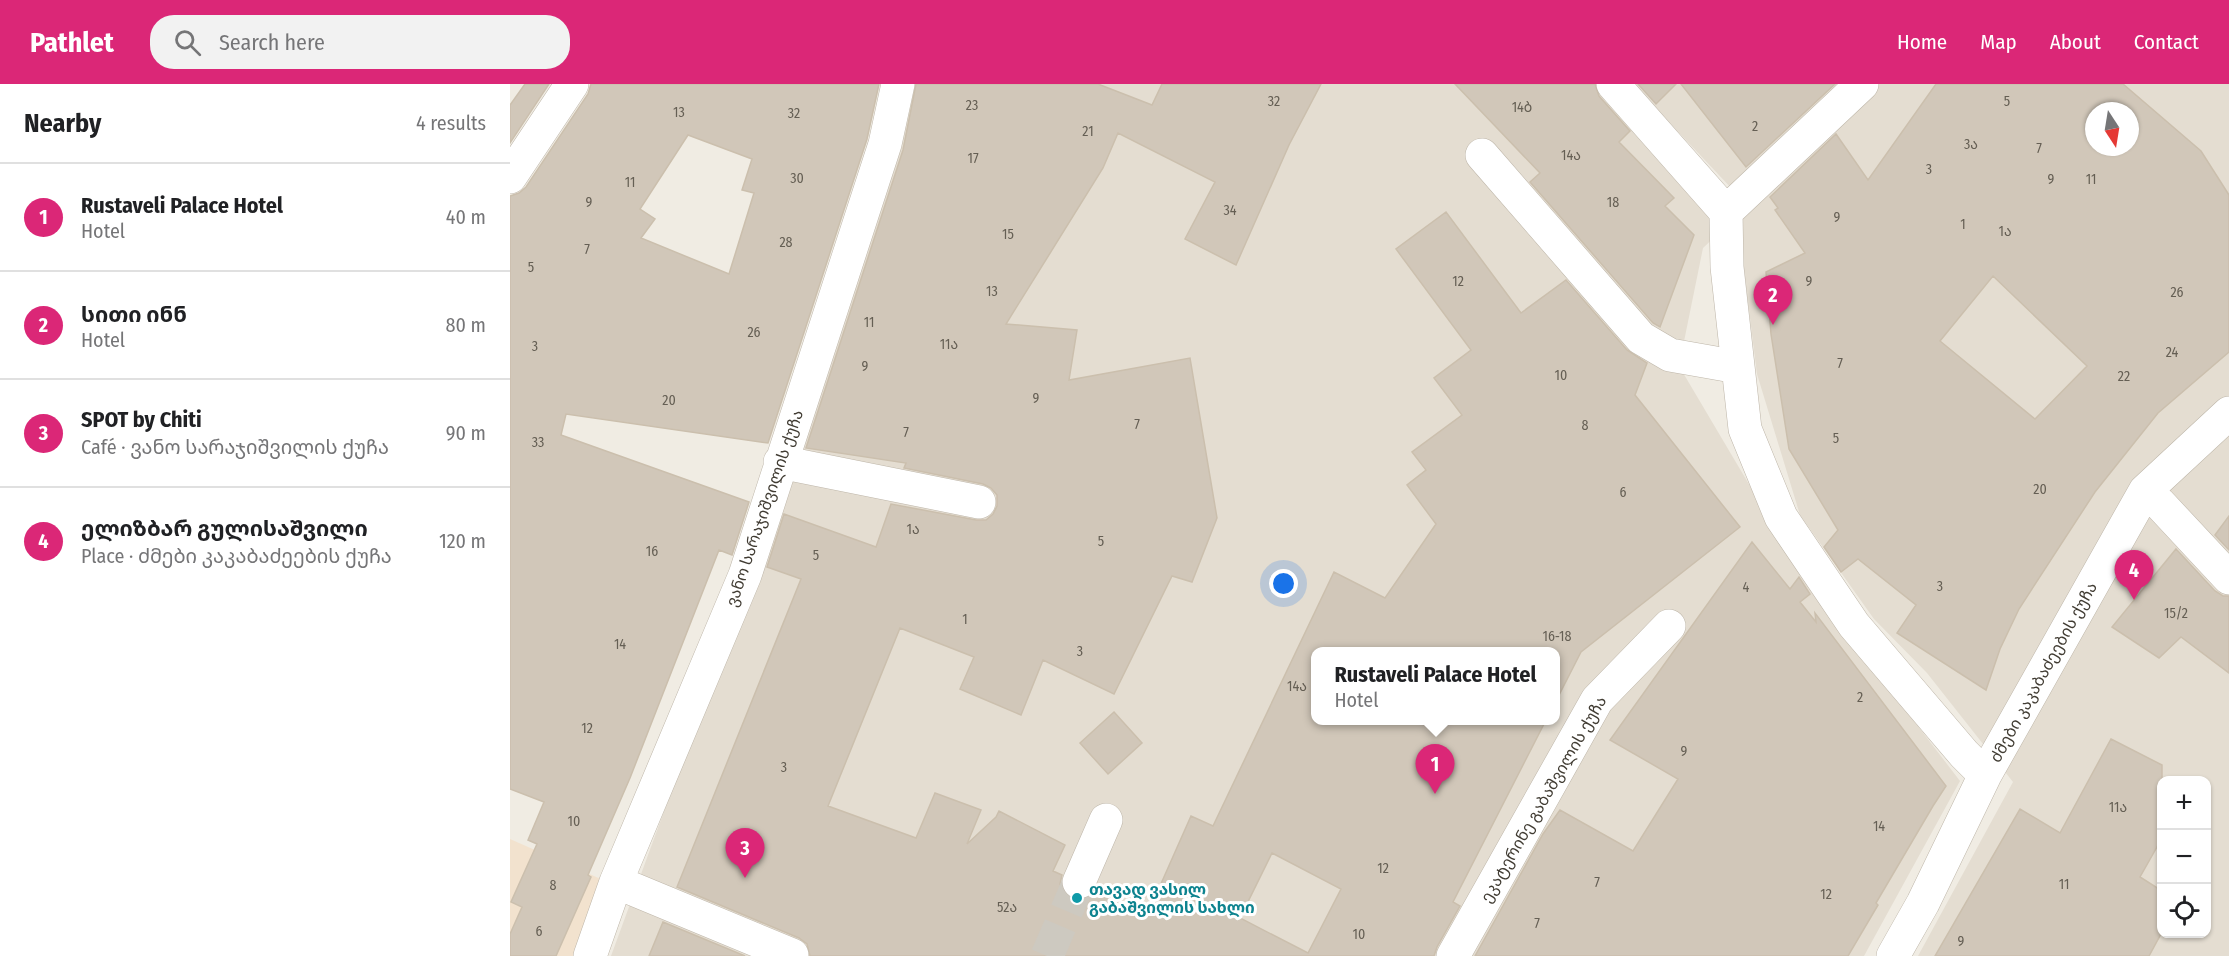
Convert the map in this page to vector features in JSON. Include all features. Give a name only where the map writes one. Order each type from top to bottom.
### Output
[{"type":"street","points":[[510,177],[572,84]]},
{"type":"street","name":"ვანო სარაჯიშვილის ქუჩა","points":[[590,956],[616,882],[745,574],[885,144],[898,84]]},
{"type":"street","points":[[1613,84],[1726,212],[1727,267],[1744,429],[1781,517],[1854,625],[1964,754],[1985,775]]},
{"type":"street","points":[[1726,212],[1862,84]]},
{"type":"street","points":[[1482,155],[1641,338],[1670,355],[1738,367]]},
{"type":"street","name":"ძმები კაკაბაძეების ქუჩა","points":[[1893,956],[1923,903],[1985,775],[2145,491],[2229,413]]},
{"type":"street","points":[[780,462],[980,502]]},
{"type":"street","points":[[2145,491],[2229,578]]},
{"type":"street","name":"ეკატერინე გაბაშვილის ქუჩა","points":[[1453,956],[1597,700],[1669,626]]},
{"type":"street","points":[[1079,882],[1106,820]]},
{"type":"street","points":[[616,882],[792,955]]},
{"type":"shaded area","points":[[906,84],[1596,84],[1722,230],[1703,248],[1679,366],[1805,579],[1960,781],[1864,956],[611,956],[747,585]]},
{"type":"shaded area","points":[[1633,84],[2229,84],[2229,956],[1918,956],[2013,782],[1927,673],[1874,619],[1800,515],[1757,374],[1734,191]]},
{"type":"shaded area","points":[[510,839],[603,880],[573,956],[510,956]]},
{"type":"building","points":[[525,84],[549,84],[510,143],[510,105]]},
{"type":"building","points":[[591,84],[879,84],[867,139],[768,443],[566,414],[561,435],[749,502],[732,555],[719,550],[630,778],[588,875],[591,877],[556,956],[510,956],[510,934],[522,907],[511,902],[537,844],[528,840],[544,802],[510,789],[510,196],[526,187],[588,94]],"holes":[[[688,135],[752,159],[742,190],[754,193],[729,274],[641,238],[655,219],[640,209]]]},
{"type":"building","points":[[916,84],[1098,84],[1152,105],[1162,84],[1321,84],[1289,145],[1236,265],[1185,239],[1215,182],[1118,133],[1103,168],[1006,324],[1077,330],[1069,380],[1190,358],[1217,518],[1192,582],[1172,576],[1114,694],[1043,660],[1021,715],[960,689],[974,657],[900,628],[828,806],[916,838],[935,793],[981,810],[967,844],[996,817],[999,811],[1065,845],[1053,871],[1062,875],[1060,884],[1064,893],[1072,899],[1082,900],[1090,897],[1096,890],[1148,913],[1191,816],[1213,826],[1334,572],[1385,598],[1436,524],[1407,485],[1426,470],[1412,452],[1462,415],[1434,378],[1471,350],[1396,249],[1446,212],[1521,313],[1566,280],[1627,350],[1647,363],[1635,395],[1740,527],[1581,652],[1560,693],[1560,647],[1311,647],[1311,725],[1543,725],[1453,902],[1460,906],[1434,956],[810,956],[807,944],[799,938],[677,887],[801,579],[767,567],[784,514],[876,547],[891,504],[986,520],[997,506],[997,495],[983,484],[904,468],[906,463],[806,448],[903,150]],"holes":[[[1272,853],[1341,889],[1308,953],[1240,918]]]},
{"type":"building","points":[[1455,84],[1595,84],[1599,96],[1630,131],[1619,142],[1674,198],[1665,206],[1694,235],[1660,327],[1653,323],[1530,182],[1540,173]]},
{"type":"building","points":[[1638,84],[1676,84],[1656,104]]},
{"type":"building","points":[[1681,84],[1835,84],[1746,167]]},
{"type":"building","points":[[1936,84],[2123,84],[2201,151],[2229,195],[2229,352],[2158,413],[2095,492],[2019,609],[2000,649],[1986,690],[1897,633],[1916,605],[1858,559],[1841,572],[1824,547],[1838,530],[1789,449],[1771,334],[1766,272],[1805,253],[1775,210],[1778,208],[1770,197],[1836,134],[1868,180]],"holes":[[[1993,276],[2087,366],[2035,419],[1940,341]]]},
{"type":"building","points":[[2229,516],[2229,550],[2215,535]]},
{"type":"building","points":[[1752,542],[1790,589],[1799,577],[1810,594],[1800,602],[1816,622],[1815,613],[1946,786],[1876,903],[1878,905],[1848,956],[1475,956],[1543,834],[1560,810],[1633,851],[1678,779],[1610,740]]},
{"type":"building","points":[[2176,549],[2215,591],[2223,596],[2229,596],[2229,673],[2181,637],[2159,658],[2112,627]]},
{"type":"building","points":[[1114,712],[1142,743],[1108,774],[1080,743]]},
{"type":"building","points":[[2111,739],[2162,765],[2162,776],[2157,776],[2157,847],[2140,877],[2157,888],[2159,938],[2149,956],[1935,956],[2020,809],[2060,833]]},
{"type":"building","points":[[663,922],[745,956],[649,956]]},
{"type":"tunnel","points":[[1047,956],[1079,882]]},
{"type":"place","name":"სითი ინნ","points":[[1773,325]]},
{"type":"place","name":"ელიზბარ გულისაშვილი","points":[[2134,600]]},
{"type":"place","name":"Rustaveli Palace Hotel","points":[[1435,794]]},
{"type":"place","name":"SPOT by Chiti","points":[[745,878]]},
{"type":"place","name":"თავად ვასილ გაბაშვილის სახლი","points":[[1077,898]]}]
